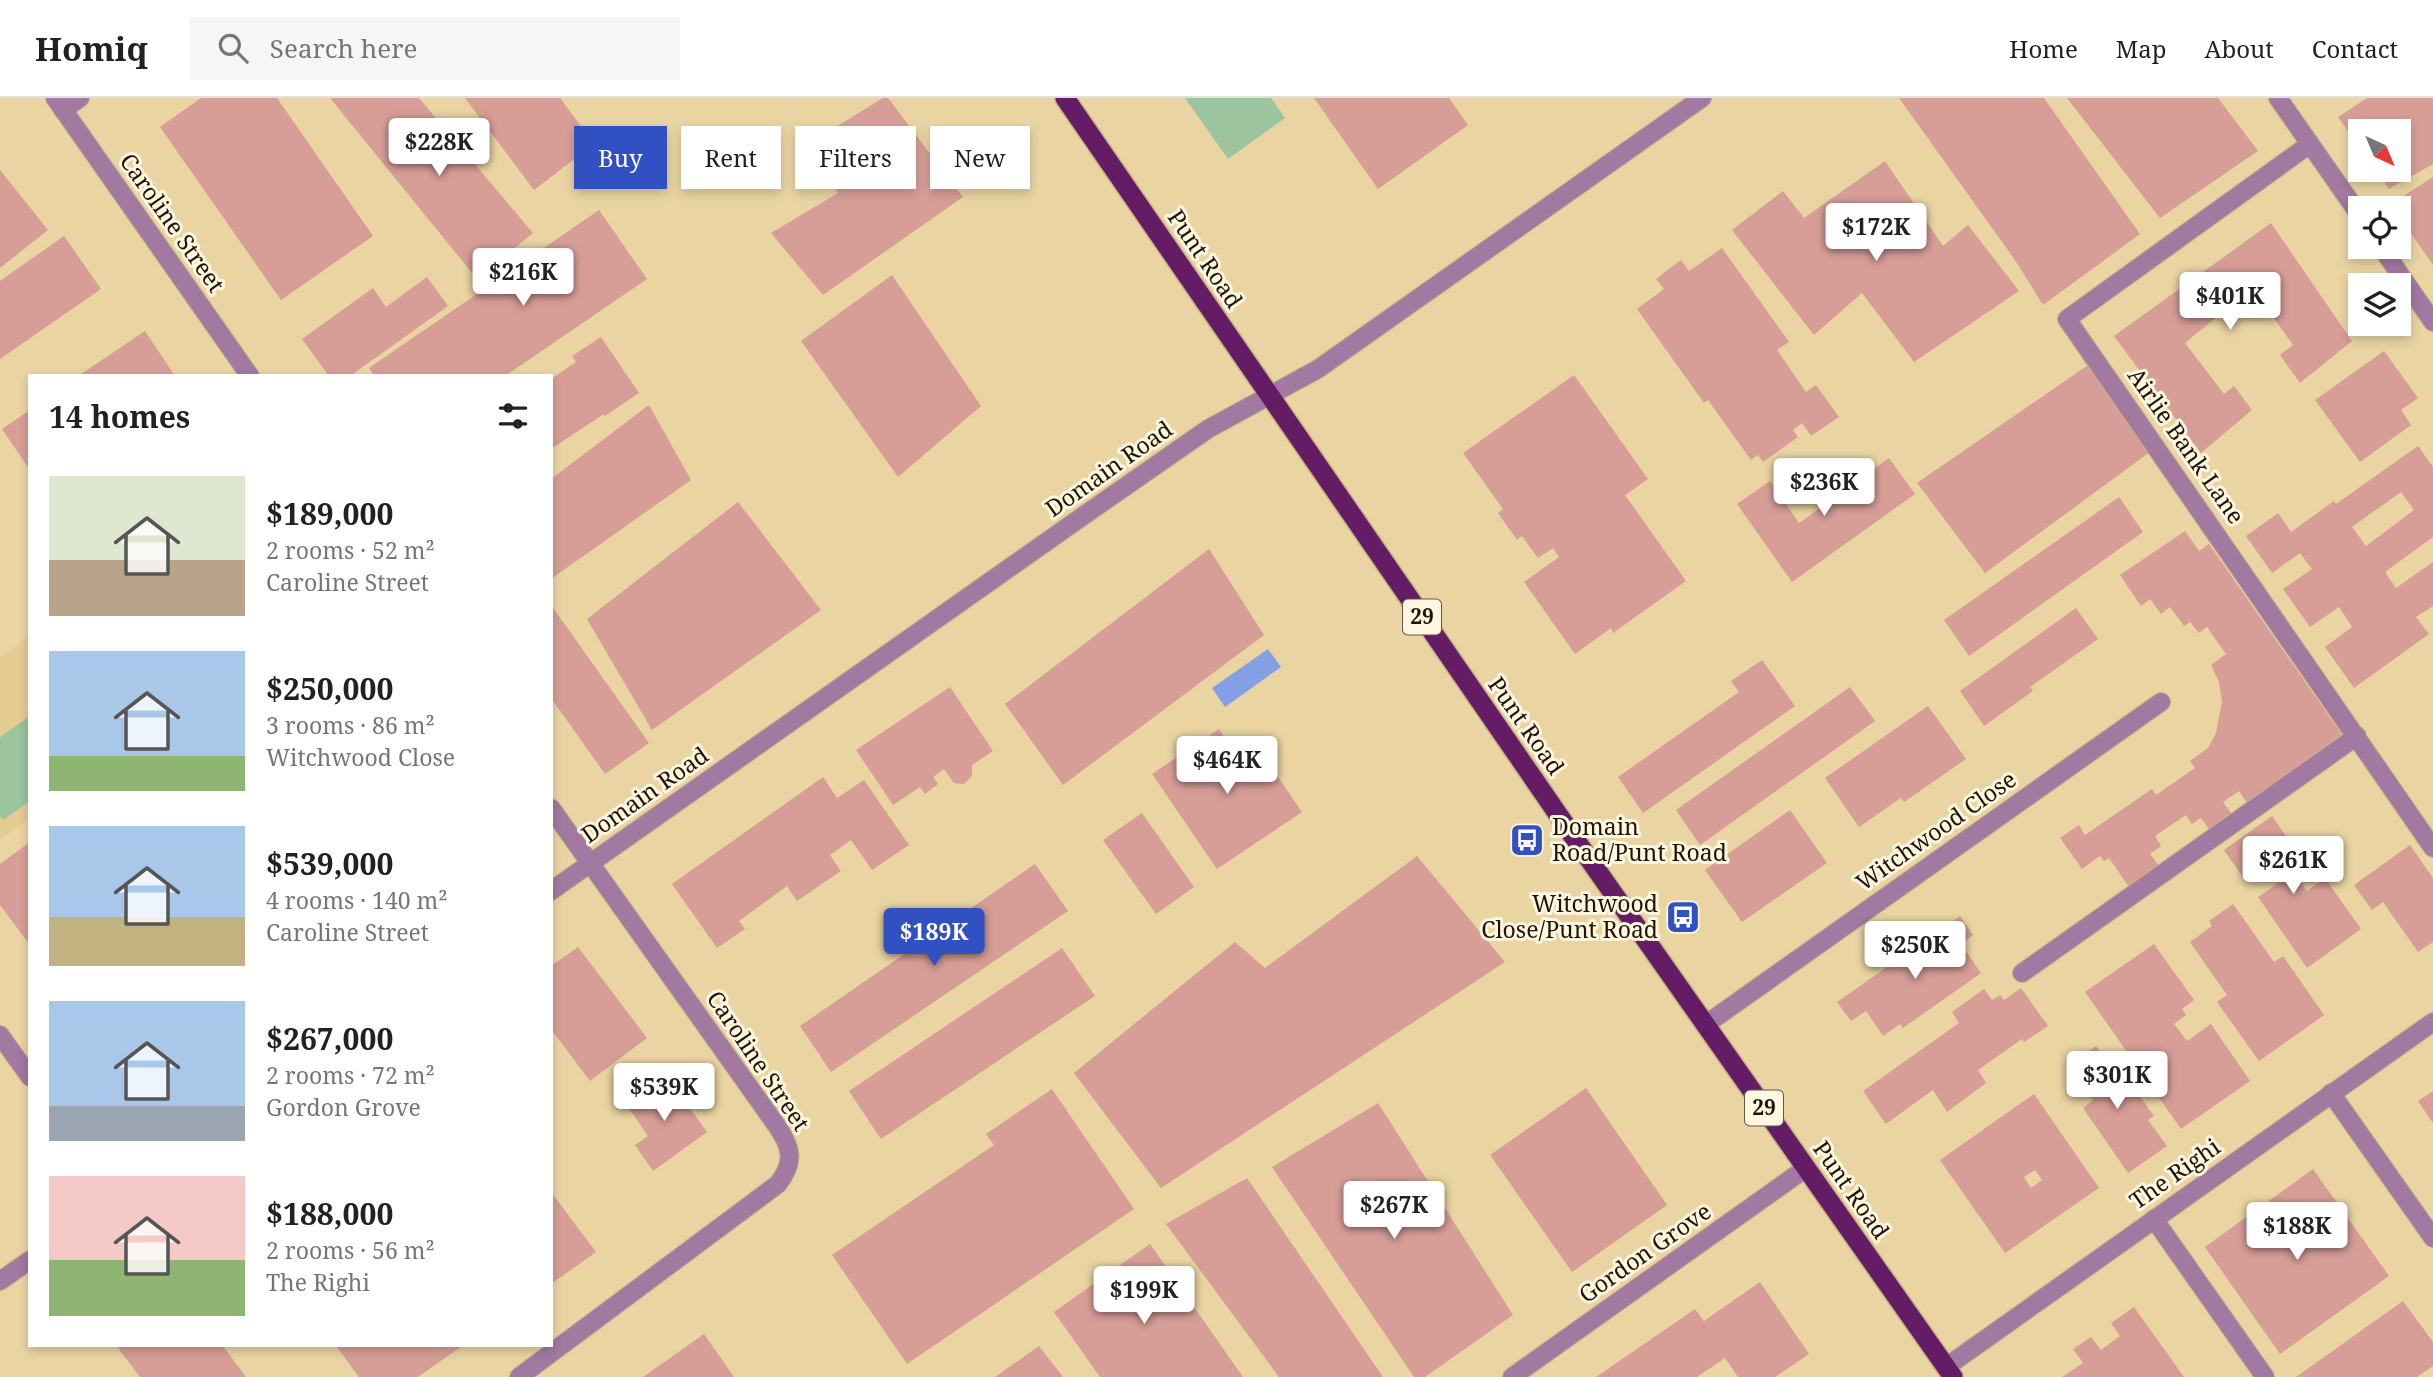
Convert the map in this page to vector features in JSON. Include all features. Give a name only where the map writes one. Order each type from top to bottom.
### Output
[{"type":"highway","name":"Punt Road","points":[[1065,98],[1704,1025],[1950,1372]]},
{"type":"street","points":[[59,104],[80,98]]},
{"type":"street","name":"Domain Road","points":[[553,890],[1208,429],[1318,369],[1702,98]]},
{"type":"street","points":[[2278,98],[2348,198]]},
{"type":"street","name":"Caroline Street","points":[[59,104],[249,374]]},
{"type":"street","name":"Airlie Bank Lane","points":[[2310,144],[2067,319],[2433,848]]},
{"type":"street","points":[[2389,259],[2433,321]]},
{"type":"street","name":"Witchwood Close","points":[[1704,1025],[2161,702]]},
{"type":"street","points":[[2022,973],[2357,736]]},
{"type":"street","name":"Caroline Street","points":[[519,1377],[778,1184],[789,1165],[788,1146],[780,1131],[553,810]]},
{"type":"street","name":"The Righi","points":[[1950,1372],[2154,1219],[2433,1022]]},
{"type":"street","points":[[0,1034],[28,1074]]},
{"type":"street","points":[[2331,1093],[2433,1238]]},
{"type":"street","name":"Gordon Grove","points":[[1512,1377],[1806,1168]]},
{"type":"street","points":[[2154,1219],[2265,1377]]},
{"type":"street","points":[[0,1281],[28,1261]]},
{"type":"shaded area","points":[[28,637],[28,820],[0,839],[0,657]]},
{"type":"green space","points":[[1185,98],[1271,98],[1285,118],[1228,159]]},
{"type":"green space","points":[[28,717],[28,802],[3,820],[0,816],[0,737]]},
{"type":"water","points":[[1268,649],[1281,667],[1225,707],[1212,688]]},
{"type":"building","points":[[201,98],[277,98],[373,236],[281,300],[160,127]]},
{"type":"building","points":[[330,98],[419,98],[533,233],[477,279]]},
{"type":"building","points":[[465,98],[560,98],[581,126],[574,126],[574,159],[534,190]]},
{"type":"building","points":[[883,98],[888,98],[909,126],[838,126]]},
{"type":"building","points":[[1314,98],[1449,98],[1468,125],[1378,189]]},
{"type":"building","points":[[1899,98],[2044,98],[2140,234],[2043,305],[2015,260]]},
{"type":"building","points":[[2067,98],[2218,98],[2258,151],[2160,218]]},
{"type":"building","points":[[2367,98],[2433,98],[2433,164],[2412,176],[2412,119],[2348,119],[2348,131],[2338,117]]},
{"type":"building","points":[[916,135],[930,153],[930,189],[957,189],[963,197],[823,295],[771,233],[838,193],[835,189],[916,189]]},
{"type":"building","points":[[1885,161],[1943,246],[1968,225],[2019,291],[1914,362],[1862,293],[1814,335],[1732,230],[1783,191],[1804,218]]},
{"type":"building","points":[[0,170],[48,230],[0,268]]},
{"type":"building","points":[[2433,177],[2433,265],[2411,233],[2411,196],[2403,196]]},
{"type":"building","points":[[2384,182],[2401,182],[2389,189]]},
{"type":"building","points":[[599,210],[647,279],[508,374],[373,374],[369,368]]},
{"type":"building","points":[[2271,223],[2352,341],[2300,383],[2280,355],[2293,345],[2252,288],[2185,343],[2224,394],[2234,386],[2252,410],[2201,453],[2114,336]]},
{"type":"building","points":[[64,236],[101,289],[0,359],[0,281]]},
{"type":"building","points":[[1722,248],[1789,342],[1777,350],[1806,392],[1816,385],[1839,417],[1811,436],[1802,423],[1793,430],[1798,437],[1763,462],[1758,455],[1751,460],[1708,400],[1704,403],[1637,309],[1664,289],[1656,279],[1681,260],[1689,271]]},
{"type":"building","points":[[892,275],[981,406],[898,477],[801,341]]},
{"type":"building","points":[[427,277],[448,306],[353,374],[328,374],[302,339],[373,288],[386,307]]},
{"type":"building","points":[[145,331],[174,374],[81,374]]},
{"type":"building","points":[[601,337],[639,393],[553,448],[553,378],[576,362],[572,356]]},
{"type":"building","points":[[2384,351],[2418,398],[2401,410],[2411,425],[2360,462],[2315,400]]},
{"type":"building","points":[[2091,363],[2154,449],[1985,573],[1917,483]]},
{"type":"building","points":[[1574,375],[1648,479],[1625,495],[1686,581],[1613,633],[1611,628],[1575,654],[1524,582],[1559,557],[1553,548],[1538,558],[1522,536],[1517,540],[1498,513],[1503,509],[1463,453]]},
{"type":"building","points":[[649,405],[691,480],[553,578],[553,477]]},
{"type":"building","points":[[28,411],[28,467],[2,429]]},
{"type":"building","points":[[2418,446],[2433,467],[2433,537],[2385,572],[2396,588],[2433,562],[2433,606],[2416,617],[2429,634],[2354,688],[2325,647],[2352,627],[2339,607],[2310,627],[2283,589],[2312,569],[2300,553],[2272,573],[2246,536],[2278,513],[2291,532],[2334,501],[2336,504]],"holes":[[[2401,492],[2414,510],[2366,546],[2352,527]]]},
{"type":"building","points":[[1889,458],[1915,494],[1792,582],[1737,504],[1770,481],[1799,523]]},
{"type":"building","points":[[2119,497],[2143,532],[1969,656],[1944,620]]},
{"type":"building","points":[[738,502],[821,610],[652,730],[587,619]]},
{"type":"building","points":[[2185,531],[2199,551],[2209,544],[2343,736],[2247,803],[2239,791],[2223,802],[2232,814],[2210,830],[2201,818],[2192,824],[2186,815],[2155,836],[2161,846],[2150,854],[2159,866],[2129,887],[2109,858],[2104,861],[2100,856],[2082,869],[2060,838],[2079,825],[2085,835],[2152,789],[2156,795],[2195,768],[2190,761],[2208,748],[2216,733],[2222,702],[2219,682],[2211,665],[2226,654],[2207,627],[2199,633],[2190,622],[2184,626],[2170,607],[2161,614],[2150,599],[2141,606],[2120,575]]},
{"type":"building","points":[[1209,549],[1264,635],[1063,785],[1005,704]]},
{"type":"building","points":[[553,608],[649,743],[605,774],[553,701]]},
{"type":"building","points":[[2076,608],[2098,639],[2030,687],[2033,691],[1984,726],[1960,691]]},
{"type":"building","points":[[1762,660],[1795,706],[1643,813],[1618,777],[1739,692],[1731,681]]},
{"type":"building","points":[[950,687],[993,751],[972,765],[972,776],[964,784],[954,783],[944,769],[933,777],[938,784],[925,794],[920,787],[893,805],[856,750]]},
{"type":"building","points":[[1850,687],[1875,721],[1700,845],[1676,810]]},
{"type":"building","points":[[1928,706],[1966,759],[1904,802],[1901,798],[1859,827],[1825,778]]},
{"type":"building","points":[[1219,729],[1235,753],[1253,740],[1302,812],[1217,869],[1152,774]]},
{"type":"building","points":[[823,777],[837,798],[864,780],[909,845],[872,870],[851,840],[830,855],[841,871],[797,901],[787,886],[739,921],[745,929],[717,948],[672,884]]},
{"type":"building","points":[[1790,810],[1827,863],[1742,922],[1705,870]]},
{"type":"building","points":[[1142,813],[1194,887],[1156,914],[1103,840]]},
{"type":"building","points":[[2272,816],[2288,839],[2276,847],[2307,891],[2325,878],[2361,929],[2307,968],[2258,897],[2277,884],[2269,874],[2262,878],[2258,871],[2245,880],[2224,850]]},
{"type":"building","points":[[28,843],[28,942],[0,905],[0,864]]},
{"type":"building","points":[[2410,845],[2433,878],[2433,942],[2418,952],[2383,902],[2372,910],[2354,885]]},
{"type":"building","points":[[1417,856],[1505,962],[1161,1188],[1074,1073],[1235,942],[1265,968]]},
{"type":"building","points":[[1035,864],[1068,911],[831,1072],[800,1026]]},
{"type":"building","points":[[2233,904],[2274,962],[2283,956],[2324,1015],[2259,1061],[2217,1002],[2227,995],[2190,942],[2212,926],[2209,921]]},
{"type":"building","points":[[1960,916],[1973,935],[1961,944],[1981,973],[1903,1028],[1900,1024],[1883,1036],[1866,1011],[1851,1021],[1837,1002]]},
{"type":"building","points":[[2154,944],[2194,1000],[2182,1009],[2186,1015],[2174,1024],[2187,1041],[2211,1024],[2250,1081],[2181,1129],[2085,992]]},
{"type":"building","points":[[578,947],[647,1038],[590,1081],[553,1032],[553,965]]},
{"type":"building","points":[[1062,948],[1095,996],[881,1139],[849,1091]]},
{"type":"building","points":[[2021,988],[2048,1026],[2024,1042],[2022,1039],[1978,1070],[1986,1083],[1947,1112],[1933,1090],[1886,1124],[1863,1091],[1959,1023],[1952,1012],[1984,989],[1992,1000],[2000,995],[2004,1000]]},
{"type":"building","points":[[2096,1046],[2121,1081],[2126,1077],[2154,1116],[2148,1120],[2167,1146],[2128,1173],[2083,1108],[2093,1100],[2068,1066]]},
{"type":"building","points":[[666,1075],[707,1132],[653,1171],[635,1145],[648,1136],[626,1104]]},
{"type":"building","points":[[1586,1088],[1667,1205],[1572,1272],[1490,1155]]},
{"type":"building","points":[[1052,1089],[1134,1209],[907,1364],[832,1255],[994,1145],[986,1134]]},
{"type":"building","points":[[2433,1091],[2433,1123],[2418,1101]]},
{"type":"building","points":[[2034,1094],[2099,1188],[2005,1253],[1940,1160]],"holes":[[[2035,1170],[2042,1180],[2031,1188],[2024,1177]]]},
{"type":"building","points":[[1378,1103],[1513,1315],[1425,1377],[1414,1377],[1272,1167]]},
{"type":"building","points":[[2313,1169],[2389,1276],[2280,1354],[2205,1247]]},
{"type":"building","points":[[1247,1178],[1383,1377],[1279,1377],[1166,1224]]},
{"type":"building","points":[[553,1195],[596,1252],[553,1283]]},
{"type":"building","points":[[1150,1244],[1243,1377],[1100,1377],[1054,1312]]},
{"type":"building","points":[[1760,1282],[1809,1354],[1775,1377],[1738,1377],[1725,1358],[1697,1377],[1596,1377],[1695,1309],[1704,1321]]},
{"type":"building","points":[[2403,1301],[2433,1342],[2433,1366],[2417,1377],[2296,1377]]},
{"type":"building","points":[[2134,1307],[2184,1377],[2062,1377],[2083,1363],[2073,1349],[2091,1337],[2101,1350],[2120,1336],[2111,1323]]},
{"type":"building","points":[[704,1334],[734,1377],[643,1377]]},
{"type":"building","points":[[1039,1346],[1063,1377],[995,1377]]},
{"type":"building","points":[[224,1347],[246,1377],[140,1377],[118,1348]]},
{"type":"building","points":[[337,1347],[461,1347],[418,1377],[359,1377]]},
{"type":"place","name":"Domain Road/Punt Road","points":[[1527,840]]},
{"type":"place","name":"Witchwood Close/Punt Road","points":[[1683,917]]}]
